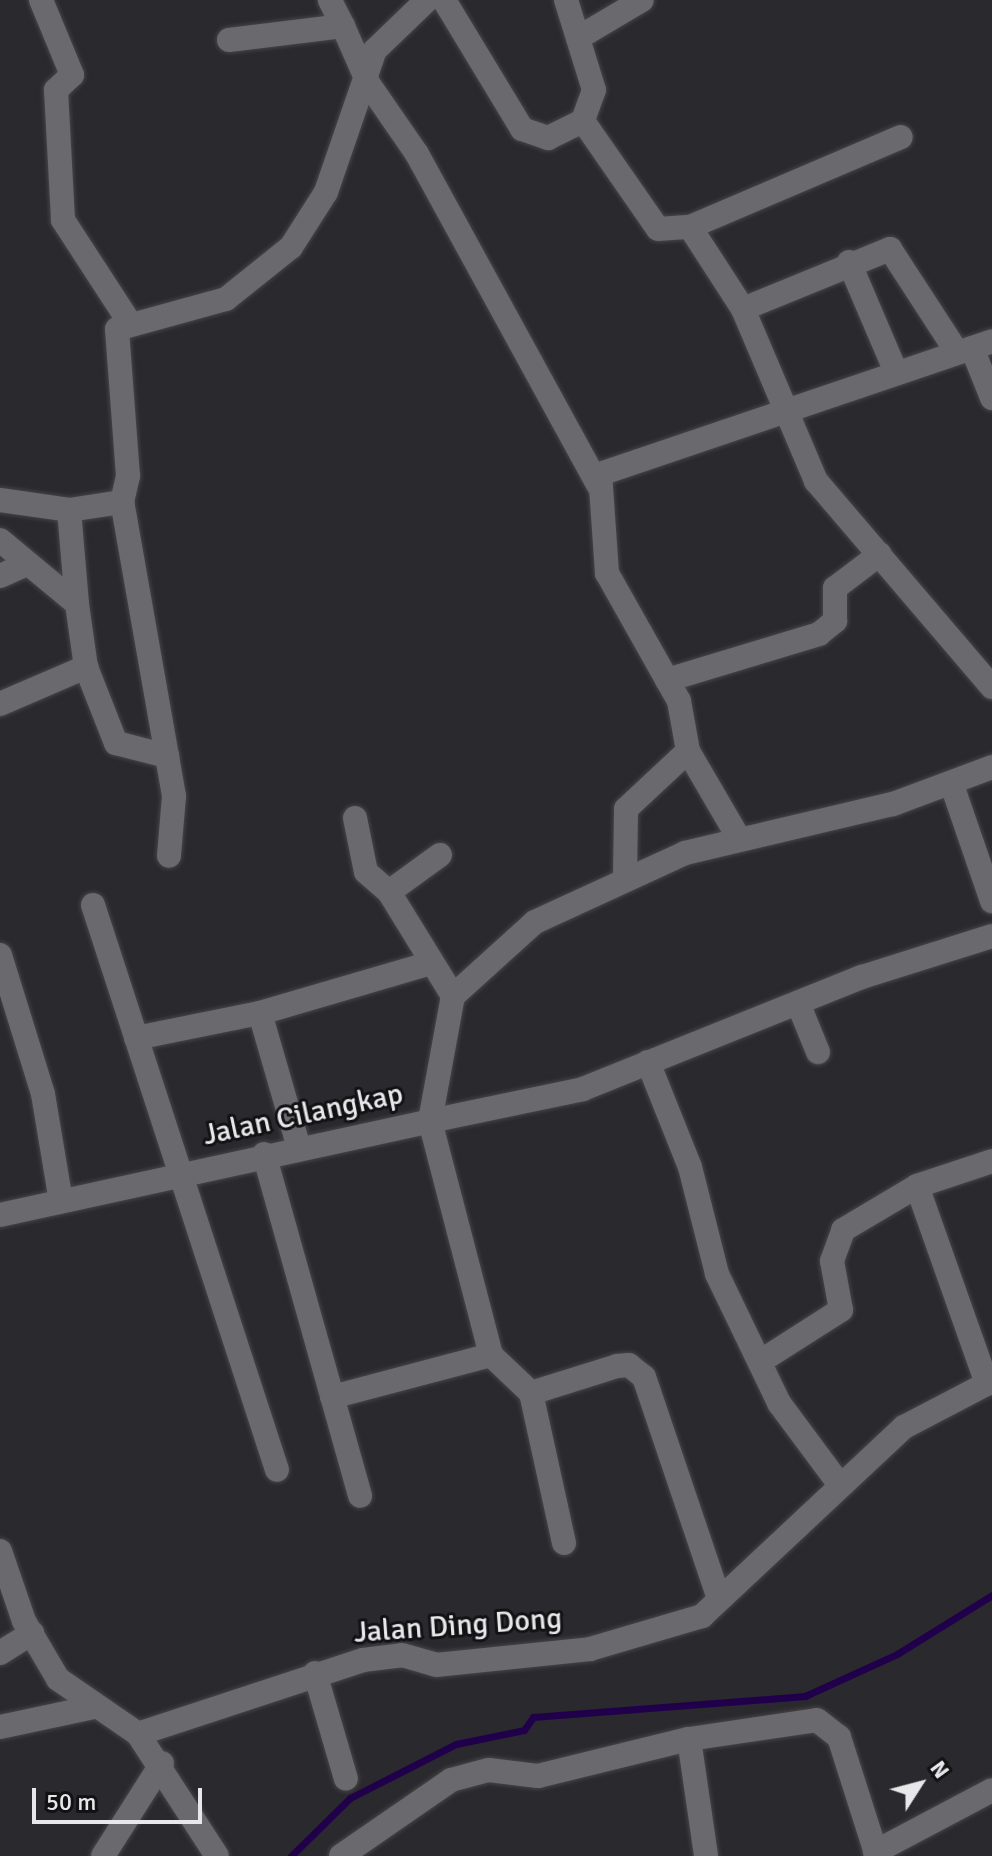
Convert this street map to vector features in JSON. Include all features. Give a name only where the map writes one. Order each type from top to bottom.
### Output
[{"type":"street","points":[[41,0],[72,75],[56,90],[63,220],[130,323]]},
{"type":"street","points":[[330,0],[368,83],[417,154],[598,485],[607,573],[667,680],[688,751],[738,837]]},
{"type":"street","points":[[169,856],[174,796],[122,502],[128,476],[117,332],[130,323],[226,299],[291,247],[326,192],[368,83],[375,50],[427,0]]},
{"type":"street","points":[[444,0],[522,129],[548,138],[583,121],[594,90],[566,0]]},
{"type":"street","points":[[578,38],[642,0]]},
{"type":"street","points":[[229,40],[343,26]]},
{"type":"street","points":[[583,121],[653,225],[690,227],[901,137]]},
{"type":"street","points":[[690,227],[743,309],[789,409],[816,481],[992,687]]},
{"type":"street","points":[[743,309],[880,249],[899,255],[974,347],[992,398]]},
{"type":"street","points":[[849,262],[896,372]]},
{"type":"street","points":[[598,485],[608,467],[974,347]]},
{"type":"street","points":[[0,500],[69,510],[122,502]]},
{"type":"street","points":[[69,510],[86,667],[116,743],[167,756]]},
{"type":"street","points":[[0,540],[77,604]]},
{"type":"street","points":[[667,680],[819,634],[835,621],[835,588],[880,554]]},
{"type":"street","points":[[0,576],[27,564]]},
{"type":"street","points":[[0,704],[86,667]]},
{"type":"street","points":[[625,876],[626,809],[688,751]]},
{"type":"street","points":[[355,818],[366,872],[389,892],[428,964],[453,996],[507,941],[625,876],[738,837],[952,785],[992,767]]},
{"type":"street","points":[[952,785],[992,901]]},
{"type":"street","points":[[389,892],[440,855]]},
{"type":"street","points":[[93,905],[277,1470]]},
{"type":"street","points":[[564,1543],[531,1393],[491,1355],[430,1121],[583,1089],[798,1003],[992,936]]},
{"type":"street","points":[[0,955],[43,1094],[61,1202]]},
{"type":"street","points":[[136,1038],[260,1013],[428,964]]},
{"type":"street","name":"Jalan Cilangkap","points":[[0,1215],[298,1145],[430,1121],[453,996]]},
{"type":"street","points":[[798,1003],[818,1052]]},
{"type":"street","points":[[260,1013],[298,1145]]},
{"type":"street","points":[[648,1062],[690,1167],[717,1274],[794,1427],[840,1485]]},
{"type":"street","points":[[264,1154],[360,1496]]},
{"type":"street","points":[[761,1361],[841,1310],[832,1261],[843,1230],[917,1186],[992,1161]]},
{"type":"street","points":[[917,1186],[989,1383]]},
{"type":"street","points":[[332,1397],[491,1355]]},
{"type":"street","points":[[531,1393],[617,1366],[629,1365],[644,1377],[719,1598]]},
{"type":"street","name":"Jalan Ding Dong","points":[[138,1734],[315,1673],[402,1655],[436,1665],[590,1649],[702,1616],[904,1427],[989,1383]]},
{"type":"street","points":[[0,1551],[6,1583],[58,1679],[94,1707],[138,1734],[162,1763],[217,1856]]},
{"type":"street","points":[[0,1653],[32,1633]]},
{"type":"street","points":[[315,1673],[346,1779]]},
{"type":"street","points":[[0,1727],[94,1707]]},
{"type":"street","points":[[341,1856],[451,1780],[489,1770],[538,1776],[689,1739],[825,1722],[839,1737],[876,1854],[992,1790]]},
{"type":"street","points":[[689,1739],[706,1856]]},
{"type":"street","points":[[103,1856],[162,1763]]},
{"type":"waterway","points":[[291,1856],[350,1798],[456,1744],[524,1730],[533,1717],[805,1696],[897,1654],[992,1595]]}]
